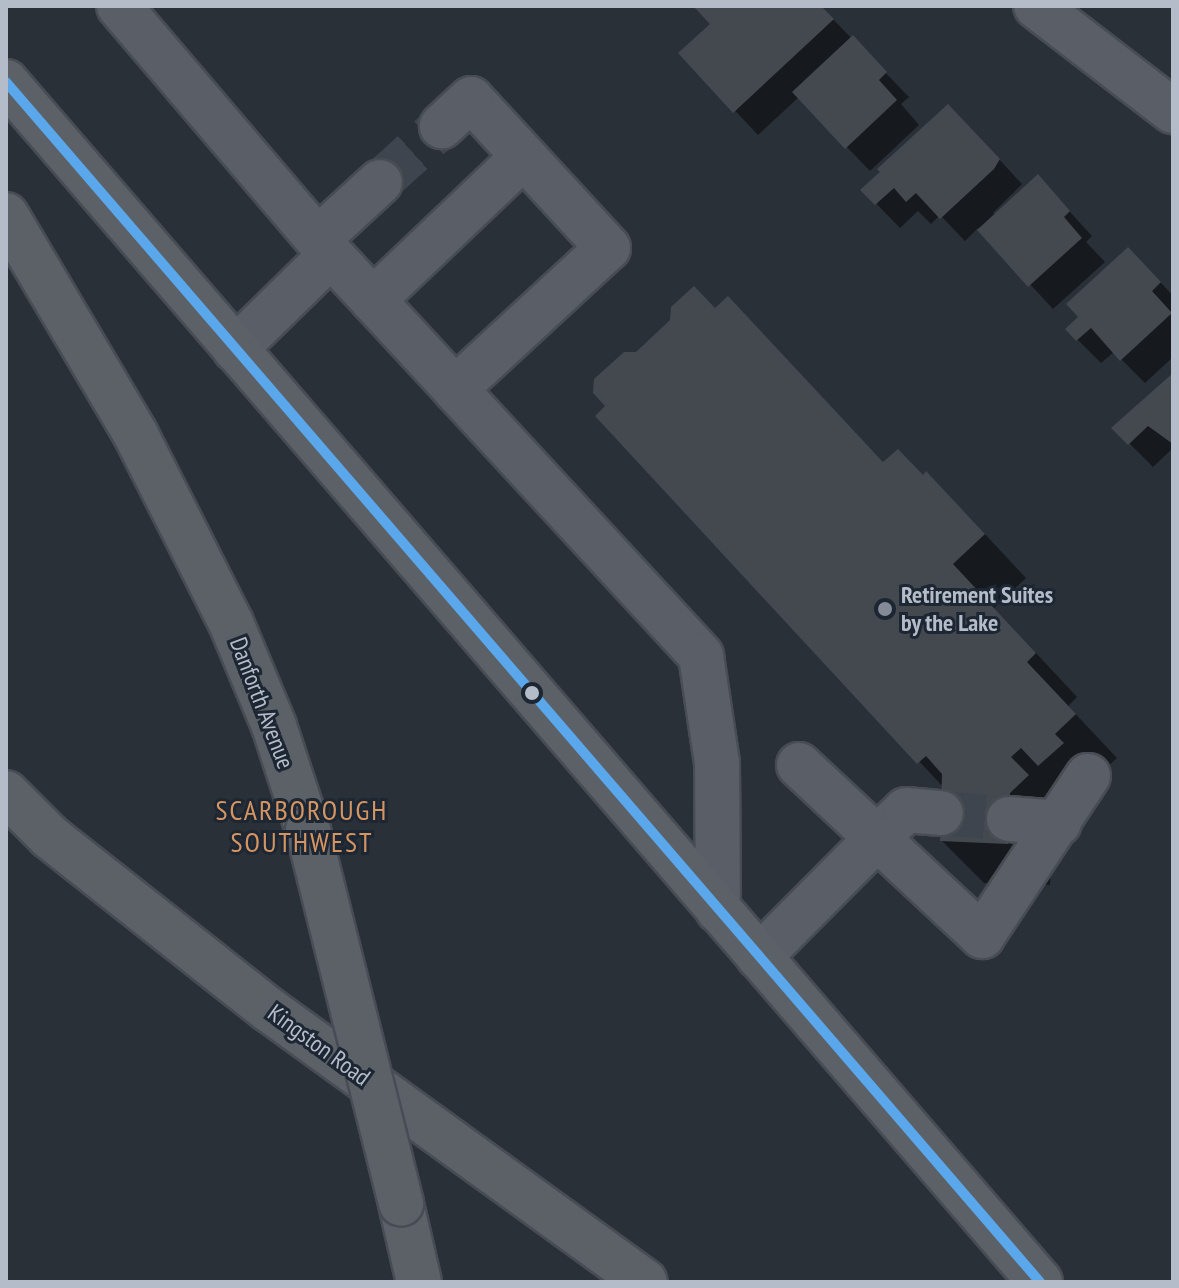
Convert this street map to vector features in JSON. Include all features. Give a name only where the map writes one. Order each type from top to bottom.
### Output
[{"type":"main road","points":[[6,82],[1040,1282]]},
{"type":"main road","name":"Danforth Avenue","points":[[6,215],[135,433],[231,623],[274,726],[308,830],[419,1282]]},
{"type":"main road","name":"Kingston Road","points":[[6,793],[50,837],[268,1009],[645,1282]]},
{"type":"street","points":[[119,6],[324,247],[701,656],[717,763],[718,910]]},
{"type":"street","points":[[1036,6],[1173,111]]},
{"type":"street","points":[[442,126],[471,99],[608,248],[455,389]]},
{"type":"street","points":[[373,300],[523,157]]},
{"type":"street","points":[[235,349],[380,182]]},
{"type":"street","points":[[799,765],[982,936],[1088,776]]},
{"type":"street","points":[[759,957],[906,810],[941,813]]},
{"type":"street","points":[[1009,819],[1059,823]]},
{"type":"building","points":[[693,6],[821,6],[834,19],[733,113],[678,53],[710,24]]},
{"type":"building","points":[[853,35],[887,72],[879,80],[897,100],[845,149],[792,92]]},
{"type":"building","points":[[948,104],[1000,159],[994,169],[940,219],[916,193],[906,202],[894,188],[875,205],[860,190],[880,172],[877,169]]},
{"type":"building","points":[[1038,174],[1070,211],[1064,217],[1082,238],[1028,287],[977,230]]},
{"type":"building","points":[[1128,247],[1161,282],[1152,291],[1172,313],[1120,361],[1091,328],[1076,341],[1065,329],[1078,317],[1066,304]]},
{"type":"building","name":"Retirement Suites by the Lake","points":[[694,286],[715,308],[728,296],[883,462],[898,449],[923,475],[926,471],[985,534],[953,564],[1036,653],[1027,662],[1076,714],[1055,734],[1064,743],[1038,766],[1021,748],[1011,757],[1029,775],[1010,793],[1008,844],[940,841],[942,774],[926,756],[917,764],[595,416],[605,406],[593,393],[594,379],[624,352],[636,352],[670,320],[671,307]]},
{"type":"building","points":[[1173,373],[1173,444],[1148,426],[1128,445],[1111,428]]},
{"type":"tunnel","points":[[380,182],[442,126]]},
{"type":"tunnel","points":[[941,813],[1009,819]]},
{"type":"transit line","points":[[6,82],[1040,1282]]},
{"type":"place","name":"Retirement Suites by the Lake","points":[[885,609]]},
{"type":"district","name":"SCARBOROUGH SOUTHWEST","points":[[302,826]]}]
